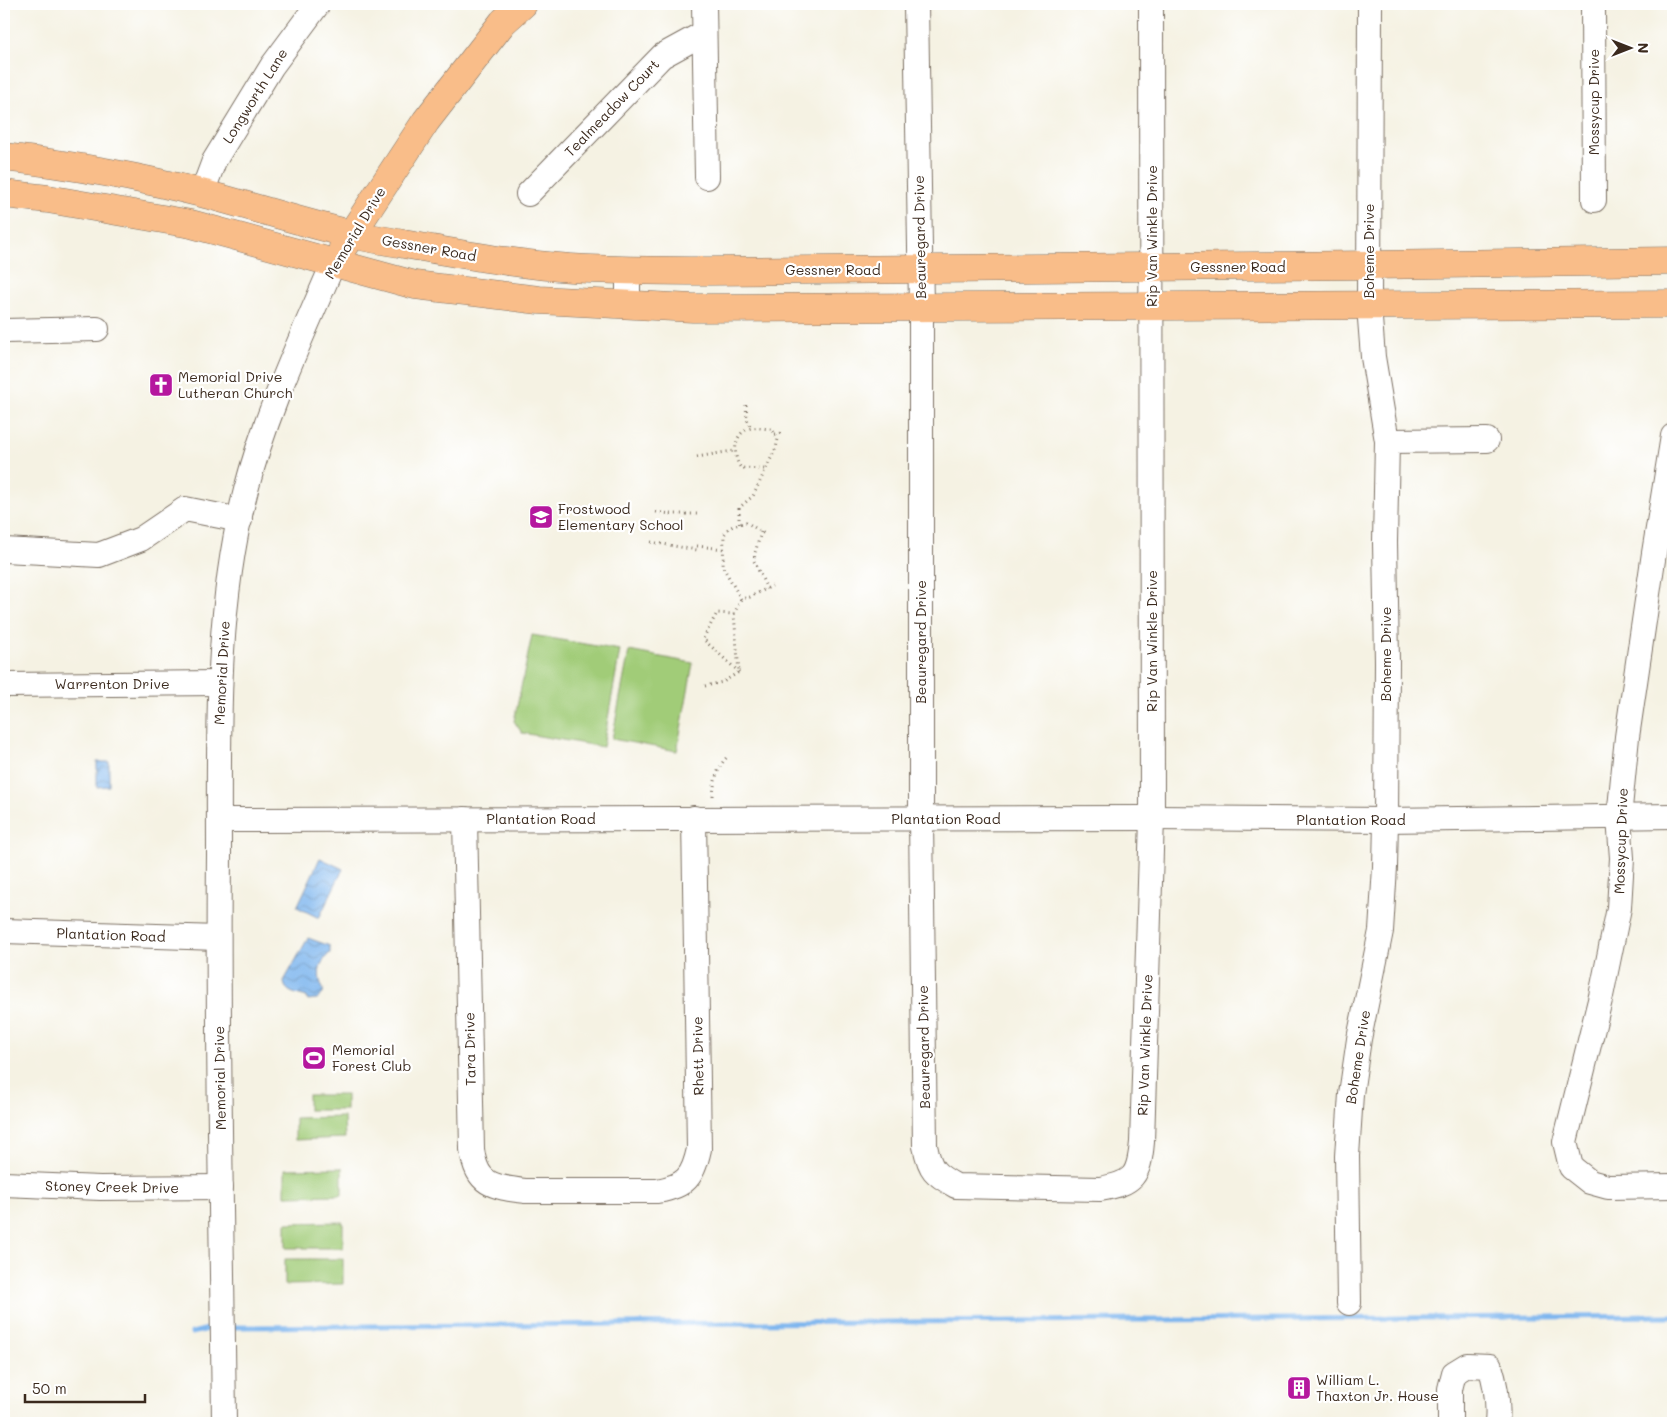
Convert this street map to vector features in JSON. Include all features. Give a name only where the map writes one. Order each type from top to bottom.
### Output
[{"type":"main road","name":"Memorial Drive","points":[[333,264],[426,122],[503,22],[523,4]]},
{"type":"main road","name":"Gessner Road","points":[[4,157],[112,172],[202,193],[258,210],[351,234],[499,261],[572,268],[682,271],[1369,266],[1673,261]]},
{"type":"main road","points":[[4,194],[48,199],[191,224],[415,285],[538,300],[628,306],[693,308],[1673,304]]},
{"type":"street","name":"Longworth Lane","points":[[202,193],[214,161],[267,74],[318,4]]},
{"type":"street","points":[[704,4],[707,177]]},
{"type":"street","name":"Beauregard Drive","points":[[916,4],[921,307],[921,819],[926,1146],[929,1164],[942,1178],[956,1186],[1037,1188]]},
{"type":"street","name":"Rip Van Winkle Drive","points":[[1037,1188],[1100,1189],[1116,1186],[1131,1178],[1140,1164],[1152,818],[1151,4]]},
{"type":"street","name":"Boheme Drive","points":[[1349,1303],[1347,1156],[1351,1094],[1359,1038],[1381,931],[1386,820],[1387,662],[1385,542],[1388,441],[1373,357],[1368,306],[1370,4]]},
{"type":"street","name":"Mossycup Drive","points":[[1593,4],[1594,200]]},
{"type":"street","name":"Tealmeadow Court","points":[[528,194],[662,56],[704,33]]},
{"type":"street","name":"Memorial Drive","points":[[224,1423],[218,938],[220,684],[228,584],[246,490],[272,411],[333,264]]},
{"type":"street","points":[[628,270],[628,306]]},
{"type":"street","points":[[4,334],[96,329]]},
{"type":"street","name":"Mossycup Drive","points":[[1672,1186],[1608,1187],[1590,1182],[1572,1167],[1564,1142],[1601,996],[1619,908],[1622,858],[1619,818],[1627,737],[1673,436]]},
{"type":"street","points":[[1388,441],[1487,440]]},
{"type":"street","points":[[4,550],[99,555],[141,540],[185,509],[240,520]]},
{"type":"street","name":"Warrenton Drive","points":[[4,685],[220,684]]},
{"type":"street","name":"Plantation Road","points":[[219,820],[1152,818],[1386,820],[1673,816]]},
{"type":"street","name":"Rhett Drive","points":[[578,1191],[657,1191],[672,1189],[686,1180],[695,1166],[699,1149],[694,818]]},
{"type":"street","name":"Tara Drive","points":[[465,819],[472,1148],[474,1162],[482,1178],[493,1186],[525,1191],[578,1191]]},
{"type":"street","name":"Plantation Road","points":[[4,932],[218,938]]},
{"type":"street","name":"Stoney Creek Drive","points":[[4,1184],[100,1188],[221,1187]]},
{"type":"street","points":[[1450,1423],[1450,1389],[1454,1373],[1467,1365],[1490,1366],[1496,1386],[1497,1423]]},
{"type":"path","points":[[746,406],[746,420],[751,428]]},
{"type":"path","points":[[738,524],[739,508],[753,496],[766,469],[776,448],[778,439],[772,430],[751,428],[742,433],[737,442],[736,462],[741,468],[766,469]]},
{"type":"path","points":[[775,434],[784,433]]},
{"type":"path","points":[[697,457],[736,451]]},
{"type":"path","points":[[656,512],[697,514]]},
{"type":"path","points":[[742,599],[722,567],[724,535],[728,529],[746,522],[766,536]]},
{"type":"path","points":[[761,532],[754,553],[754,561],[767,589]]},
{"type":"path","points":[[651,542],[697,548],[724,548]]},
{"type":"path","points":[[739,672],[734,614],[742,599],[772,586]]},
{"type":"path","points":[[734,614],[717,613],[703,639],[739,672]]},
{"type":"path","points":[[705,686],[722,682],[739,672]]},
{"type":"path","points":[[713,796],[715,778],[727,757]]},
{"type":"green space","points":[[532,635],[620,650],[603,747],[522,733],[514,721]]},
{"type":"green space","points":[[629,651],[693,663],[677,751],[612,739]]},
{"type":"green space","points":[[308,1095],[346,1095],[346,1110],[308,1110]]},
{"type":"green space","points":[[344,1117],[345,1138],[295,1140],[295,1118]]},
{"type":"green space","points":[[342,1168],[342,1195],[285,1196],[285,1169]]},
{"type":"green space","points":[[343,1222],[343,1248],[286,1248],[286,1223]]},
{"type":"green space","points":[[285,1259],[343,1259],[343,1284],[285,1285]]},
{"type":"water","points":[[97,762],[109,762],[109,786],[97,787]]},
{"type":"water","points":[[320,858],[343,869],[319,918],[297,907]]},
{"type":"water","points":[[308,938],[330,946],[330,953],[319,971],[323,994],[317,999],[307,1000],[307,997],[289,991],[284,981]]},
{"type":"waterway","points":[[230,1327],[1673,1316]]},
{"type":"waterway","points":[[192,1333],[216,1327]]},
{"type":"place","name":"Memorial Drive Lutheran Church","points":[[161,385]]},
{"type":"place","name":"Frostwood Elementary School","points":[[541,517]]},
{"type":"place","name":"Memorial Forest Club","points":[[314,1058]]},
{"type":"place","name":"William L. Thaxton Jr. House","points":[[1299,1388]]}]
